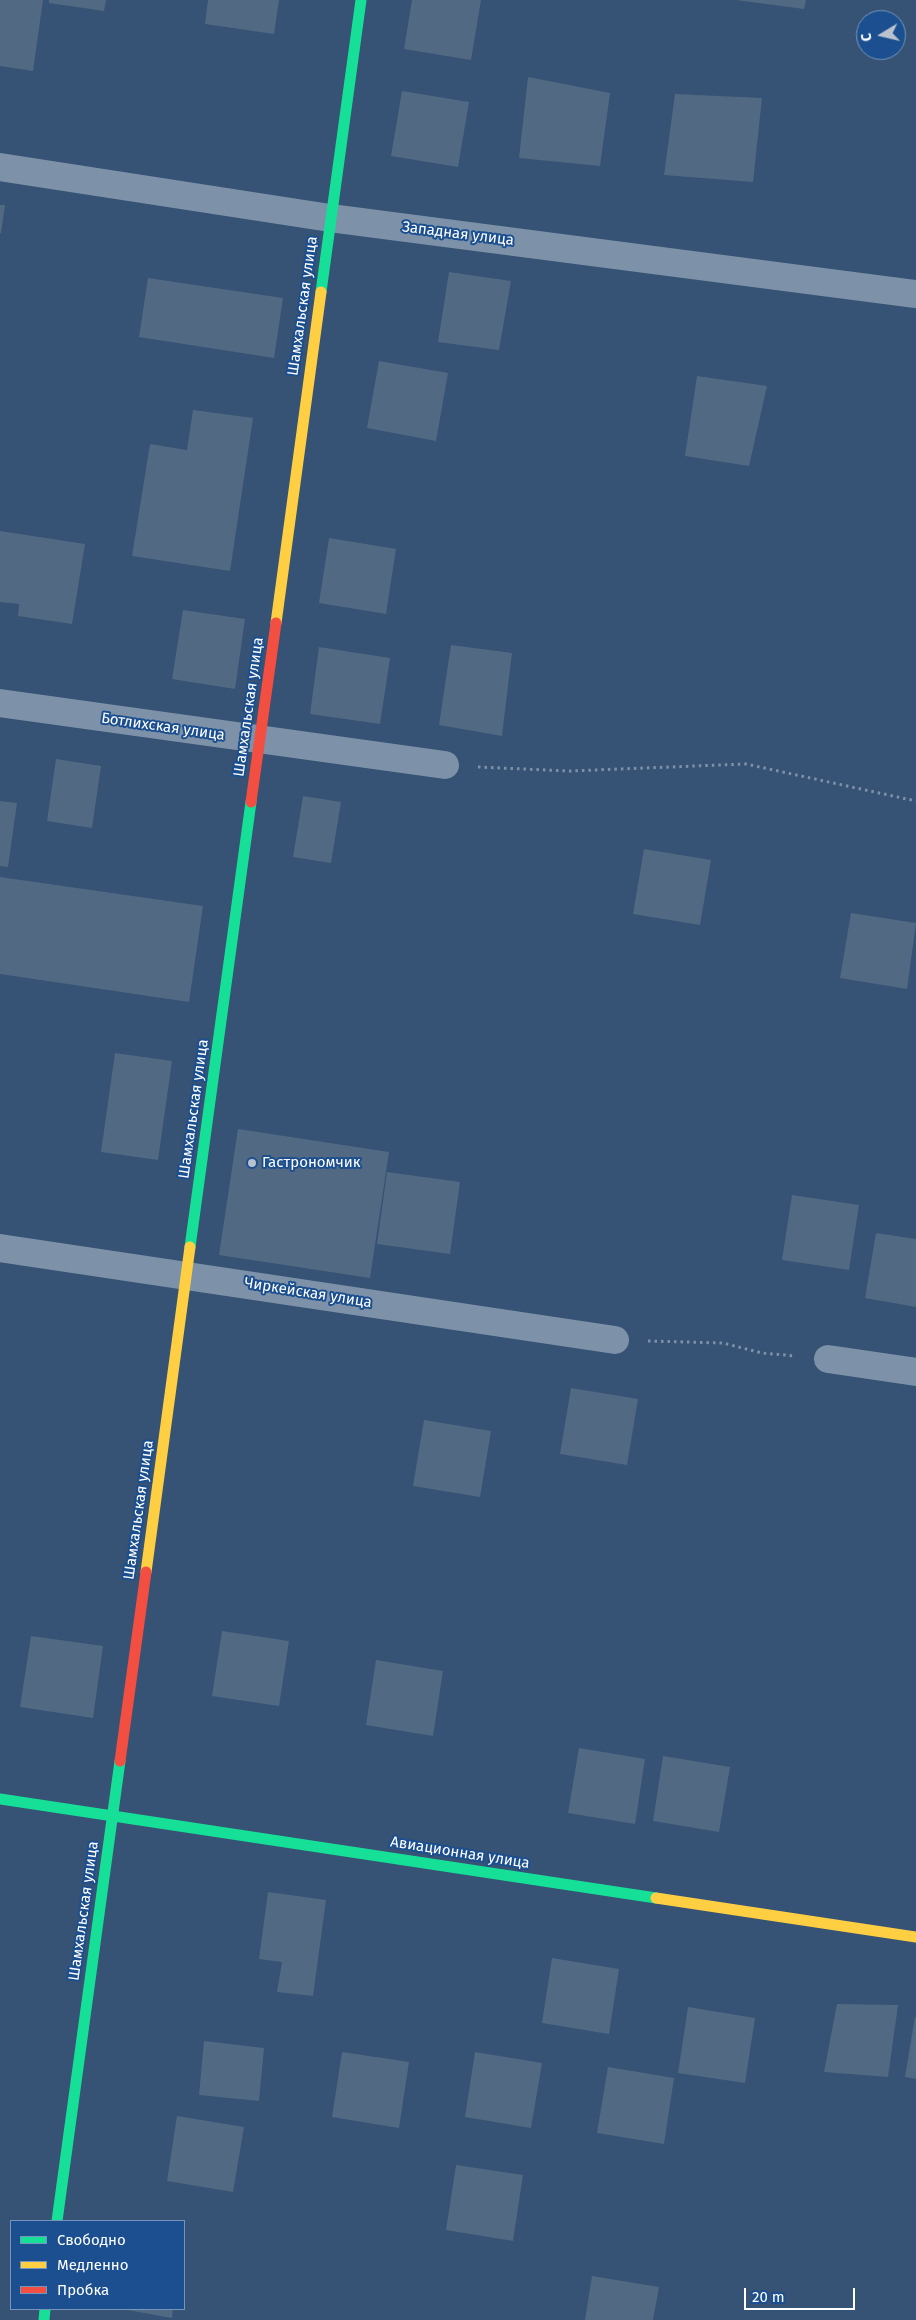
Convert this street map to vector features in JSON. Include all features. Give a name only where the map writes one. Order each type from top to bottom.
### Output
[{"type":"street","name":"Шамхальская улица","points":[[57,2220],[361,0]]},
{"type":"street","name":"Западная улица","points":[[0,167],[330,218],[916,294]]},
{"type":"street","name":"Ботлихская улица","points":[[0,703],[259,741],[445,765]]},
{"type":"street","name":"Чиркейская улица","points":[[0,1248],[187,1274],[615,1340]]},
{"type":"street","points":[[828,1359],[916,1372]]},
{"type":"street","name":"Авиационная улица","points":[[0,1799],[916,1937]]},
{"type":"path","points":[[445,765],[569,771],[746,764],[916,801]]},
{"type":"path","points":[[615,1340],[723,1343],[762,1353],[828,1359]]},
{"type":"building","points":[[0,0],[43,0],[33,71],[0,66]]},
{"type":"building","points":[[49,0],[106,0],[104,11],[49,3]]},
{"type":"building","points":[[208,0],[279,0],[274,34],[205,24]]},
{"type":"building","points":[[412,0],[481,0],[471,60],[404,49]]},
{"type":"building","points":[[736,0],[806,0],[804,9]]},
{"type":"building","points":[[528,77],[610,93],[600,166],[519,158]]},
{"type":"building","points":[[402,91],[469,102],[458,167],[391,156]]},
{"type":"building","points":[[675,94],[762,98],[753,182],[664,175]]},
{"type":"building","points":[[0,205],[5,205],[1,233],[0,233]]},
{"type":"building","points":[[449,272],[511,281],[499,350],[438,342]]},
{"type":"building","points":[[148,278],[283,298],[274,358],[139,337]]},
{"type":"building","points":[[379,361],[448,373],[436,441],[367,428]]},
{"type":"building","points":[[697,376],[767,386],[749,466],[685,456]]},
{"type":"building","points":[[193,410],[253,418],[230,571],[132,556],[150,444],[187,450]]},
{"type":"building","points":[[0,531],[85,544],[72,624],[18,616],[19,604],[0,602]]},
{"type":"building","points":[[329,538],[396,549],[386,614],[319,603]]},
{"type":"building","points":[[183,610],[245,619],[235,689],[172,679]]},
{"type":"building","points":[[451,645],[512,653],[502,736],[439,725]]},
{"type":"building","points":[[319,647],[390,658],[380,724],[310,714]]},
{"type":"building","points":[[56,759],[101,766],[92,828],[47,821]]},
{"type":"building","points":[[303,796],[341,802],[331,863],[293,857]]},
{"type":"building","points":[[0,801],[17,803],[8,867],[0,866]]},
{"type":"building","points":[[644,849],[711,860],[700,925],[633,914]]},
{"type":"building","points":[[0,877],[203,906],[189,1002],[0,974]]},
{"type":"building","points":[[851,913],[916,923],[907,989],[840,978]]},
{"type":"building","points":[[115,1053],[172,1061],[158,1160],[101,1152]]},
{"type":"building","points":[[238,1129],[389,1152],[370,1278],[219,1255]]},
{"type":"building","points":[[387,1172],[460,1182],[450,1254],[377,1244]]},
{"type":"building","points":[[792,1195],[859,1205],[849,1270],[782,1260]]},
{"type":"building","points":[[876,1233],[916,1239],[916,1307],[865,1298]]},
{"type":"building","points":[[571,1388],[638,1399],[627,1465],[560,1454]]},
{"type":"building","points":[[424,1420],[491,1431],[480,1497],[413,1486]]},
{"type":"building","points":[[222,1631],[289,1641],[279,1706],[212,1696]]},
{"type":"building","points":[[31,1636],[103,1646],[93,1718],[20,1707]]},
{"type":"building","points":[[376,1660],[443,1671],[433,1736],[366,1725]]},
{"type":"building","points":[[579,1748],[645,1759],[635,1824],[568,1813]]},
{"type":"building","points":[[663,1756],[730,1767],[719,1832],[653,1821]]},
{"type":"building","points":[[268,1892],[326,1900],[313,1996],[277,1992],[282,1962],[259,1959]]},
{"type":"building","points":[[552,1958],[619,1969],[609,2034],[542,2023]]},
{"type":"building","points":[[837,2004],[898,2005],[888,2077],[824,2072]]},
{"type":"building","points":[[688,2007],[755,2018],[745,2083],[678,2073]]},
{"type":"building","points":[[916,2017],[916,2079],[905,2077]]},
{"type":"building","points":[[204,2041],[264,2048],[259,2101],[199,2095]]},
{"type":"building","points":[[342,2052],[409,2062],[399,2128],[332,2117]]},
{"type":"building","points":[[475,2052],[542,2063],[531,2128],[465,2117]]},
{"type":"building","points":[[608,2067],[674,2078],[664,2144],[597,2133]]},
{"type":"building","points":[[177,2116],[244,2127],[233,2192],[167,2181]]},
{"type":"building","points":[[456,2165],[523,2175],[513,2241],[446,2230]]},
{"type":"building","points":[[592,2276],[659,2287],[653,2320],[585,2320]]},
{"type":"building","points":[[128,2310],[173,2310],[172,2318]]},
{"type":"traffic: fast","points":[[321,292],[361,0]]},
{"type":"traffic: fast","points":[[190,1247],[251,802]]},
{"type":"traffic: fast","points":[[57,2220],[120,1761]]},
{"type":"traffic: fast","points":[[0,1799],[656,1898]]},
{"type":"traffic: fast","points":[[44,2320],[45,2310]]},
{"type":"traffic: slow","points":[[276,623],[321,292]]},
{"type":"traffic: slow","points":[[146,1572],[190,1247]]},
{"type":"traffic: slow","points":[[656,1898],[916,1937]]},
{"type":"traffic: jam","points":[[251,802],[276,623]]},
{"type":"traffic: jam","points":[[120,1761],[146,1572]]},
{"type":"place","name":"Гастрономчик","points":[[252,1163]]}]
